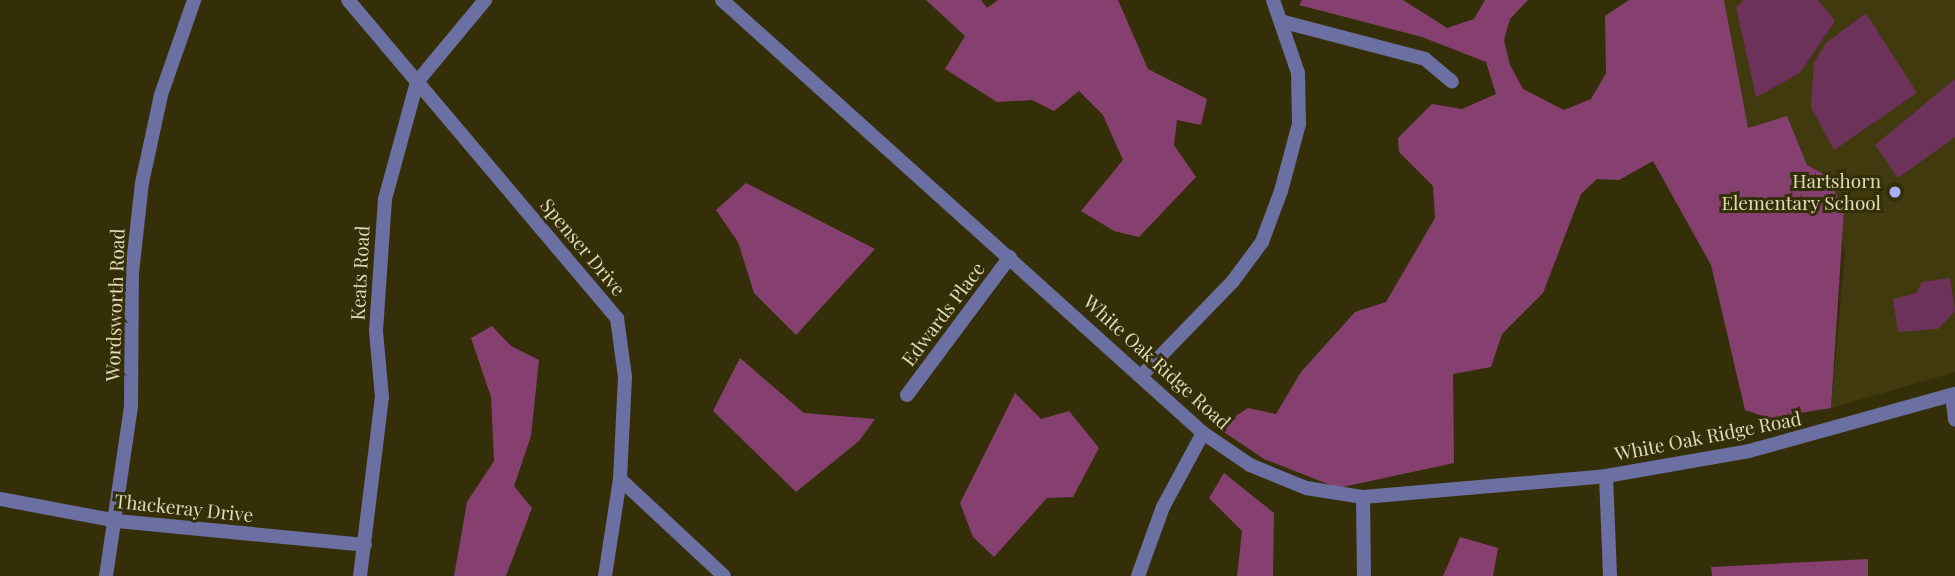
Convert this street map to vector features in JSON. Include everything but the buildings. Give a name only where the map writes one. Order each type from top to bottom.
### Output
[{"type":"street","name":"Wordsworth Road","points":[[106,576],[117,521],[131,406],[132,273],[142,183],[161,96],[194,0]]},
{"type":"street","name":"Spenser Drive","points":[[348,0],[617,318],[625,377],[620,479],[605,576]]},
{"type":"street","name":"Keats Road","points":[[360,576],[382,397],[377,265],[385,199],[417,82],[485,0]]},
{"type":"street","name":"White Oak Ridge Road","points":[[722,0],[1143,374],[1203,433],[1275,477],[1363,497],[1606,476],[1749,451],[1953,394]]},
{"type":"street","points":[[1143,374],[1233,282],[1262,242],[1299,124],[1298,74],[1284,22],[1273,0]]},
{"type":"street","points":[[1284,22],[1425,59],[1452,82]]},
{"type":"street","name":"Edwards Place","points":[[907,395],[1010,257]]},
{"type":"street","points":[[1953,394],[1955,420]]},
{"type":"street","points":[[1138,576],[1163,507],[1203,433]]},
{"type":"street","points":[[1606,476],[1609,576]]},
{"type":"street","points":[[620,479],[724,576]]},
{"type":"street","points":[[1363,497],[1364,576]]},
{"type":"street","name":"Thackeray Drive","points":[[0,499],[117,521],[365,545]]},
{"type":"shaded area","points":[[926,0],[981,0],[987,8],[998,0],[1118,0],[1148,69],[1207,99],[1201,125],[1177,120],[1174,145],[1196,177],[1139,237],[1114,231],[1081,211],[1123,160],[1103,115],[1079,91],[1054,111],[1032,100],[997,102],[945,69],[965,36]]},
{"type":"shaded area","points":[[1302,0],[1403,0],[1447,28],[1474,19],[1485,0],[1528,0],[1510,19],[1504,40],[1510,65],[1523,89],[1564,110],[1591,99],[1606,73],[1605,16],[1629,0],[1724,0],[1748,128],[1787,116],[1807,165],[1827,176],[1844,209],[1831,408],[1769,418],[1745,410],[1711,265],[1653,161],[1619,180],[1597,179],[1581,194],[1543,293],[1502,334],[1491,367],[1453,374],[1454,463],[1338,488],[1264,459],[1218,428],[1248,408],[1276,414],[1301,372],[1355,312],[1386,302],[1435,218],[1433,186],[1399,152],[1398,138],[1432,104],[1462,109],[1496,94],[1486,62],[1422,37],[1299,5]]},
{"type":"shaded area","name":"Hartshorn Elementary School","points":[[1723,0],[1955,0],[1955,372],[1831,408],[1845,251],[1827,176],[1807,165],[1787,116],[1748,128]]},
{"type":"shaded area","points":[[1744,0],[1818,0],[1835,21],[1800,73],[1756,97],[1736,7]]},
{"type":"shaded area","points":[[1866,13],[1917,93],[1834,150],[1811,108],[1814,62],[1826,43]]},
{"type":"shaded area","points":[[1955,79],[1955,137],[1898,178],[1875,145]]},
{"type":"shaded area","points":[[746,183],[875,249],[796,335],[754,293],[738,242],[716,210]]},
{"type":"shaded area","points":[[1950,278],[1955,311],[1938,329],[1898,332],[1893,299],[1916,293],[1922,282]]},
{"type":"shaded area","points":[[492,326],[511,346],[539,360],[531,436],[514,486],[532,508],[506,576],[454,576],[467,502],[494,461],[491,397],[471,338]]},
{"type":"shaded area","points":[[740,358],[804,413],[875,419],[859,441],[796,492],[713,411]]},
{"type":"shaded area","points":[[1015,393],[1041,419],[1069,411],[1099,448],[1073,497],[1047,498],[994,557],[973,537],[960,503]]},
{"type":"shaded area","points":[[1224,473],[1274,513],[1273,576],[1237,576],[1242,531],[1209,498]]},
{"type":"shaded area","points":[[1460,537],[1498,548],[1493,576],[1443,576]]},
{"type":"shaded area","points":[[1868,559],[1868,576],[1712,576],[1711,567]]},
{"type":"place","name":"Hartshorn Elementary School","points":[[1895,192]]}]
